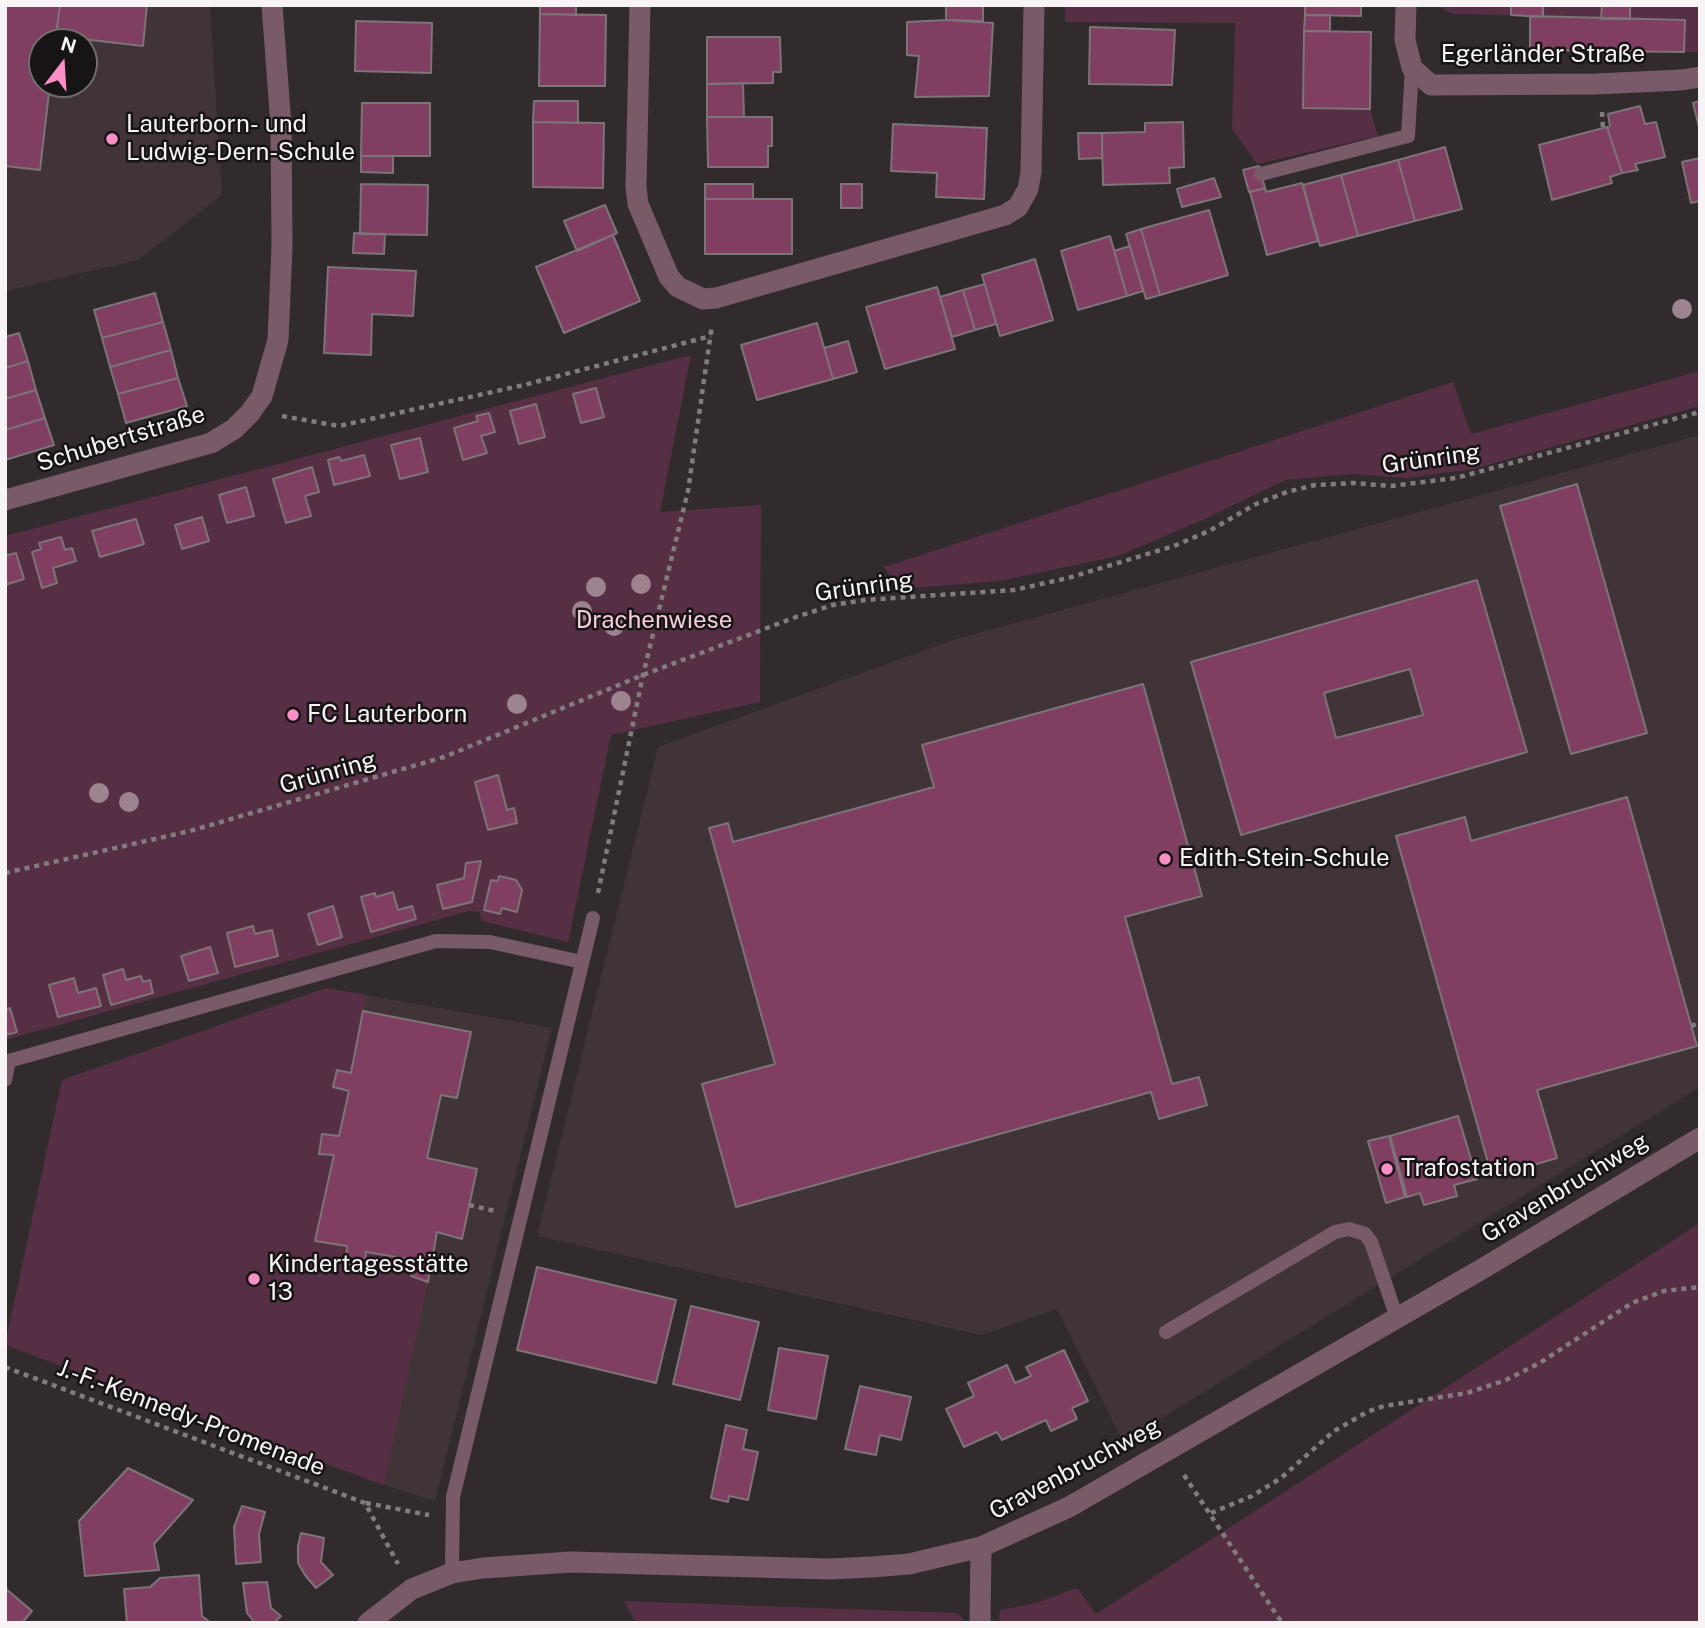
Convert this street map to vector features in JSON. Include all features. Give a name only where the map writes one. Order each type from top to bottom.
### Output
[{"type":"street","name":"Schubertstraße","points":[[5,500],[211,443],[234,429],[262,396],[278,340],[283,180],[272,5]]},
{"type":"street","points":[[640,5],[636,187],[638,204],[669,277],[678,287],[703,299],[716,298],[997,218],[1017,207],[1028,190],[1031,172],[1034,5]]},
{"type":"street","name":"Egerländer Straße","points":[[1406,5],[1405,40],[1412,68],[1431,85],[1596,84],[1700,77]]},
{"type":"street","name":"Gravenbruchweg","points":[[368,1623],[412,1589],[452,1573],[483,1568],[571,1562],[830,1569],[909,1564],[981,1547],[1069,1507],[1397,1318],[1700,1138]]},
{"type":"street","points":[[980,1623],[981,1547]]},
{"type":"lane","points":[[1261,174],[1408,136],[1412,68]]},
{"type":"lane","points":[[452,1573],[453,1497],[593,918]]},
{"type":"lane","points":[[5,1080],[7,1062],[436,941],[490,943],[582,962]]},
{"type":"lane","points":[[1166,1332],[1335,1232],[1349,1229],[1365,1234],[1370,1242],[1397,1318]]},
{"type":"path","points":[[593,918],[643,675],[688,491],[716,298]]},
{"type":"path","points":[[250,413],[339,426],[524,385],[711,336]]},
{"type":"path","name":"Grünring","points":[[5,873],[190,831],[444,757],[643,675],[833,605],[877,599],[1014,590],[1120,563],[1198,536],[1256,504],[1287,492],[1315,485],[1391,486],[1456,478],[1700,412]]},
{"type":"path","points":[[1691,1026],[1700,1023]]},
{"type":"path","points":[[1211,1513],[1251,1496],[1281,1478],[1334,1431],[1367,1412],[1384,1406],[1467,1393],[1506,1380],[1538,1364],[1632,1303],[1664,1291],[1700,1287]]},
{"type":"path","name":"J.-F.-Kennedy-Promenade","points":[[5,1367],[365,1503],[453,1520]]},
{"type":"path","points":[[1167,1451],[1211,1513],[1282,1623]]},
{"type":"path","points":[[365,1503],[412,1589]]},
{"type":"shaded area","name":"Lauterborn- und Ludwig-Dern-Schule","points":[[5,5],[210,5],[222,195],[138,260],[5,291]]},
{"type":"shaded area","name":"Edith-Stein-Schule","points":[[1700,435],[1700,1087],[1123,1442],[1057,1309],[981,1335],[537,1236],[658,747],[953,640]]},
{"type":"shaded area","name":"Kindertagesstätte 13","points":[[326,988],[552,1028],[435,1501],[384,1485],[5,1345],[62,1080]]},
{"type":"green space","points":[[1065,5],[1305,5],[1303,107],[1370,109],[1378,136],[1257,164],[1232,129],[1235,23],[1065,22]]},
{"type":"green space","points":[[1438,5],[1511,5],[1511,15],[1454,14]]},
{"type":"green space","points":[[1543,5],[1602,5],[1601,19],[1543,17]]},
{"type":"green space","points":[[1630,5],[1700,5],[1700,52],[1684,52],[1684,20],[1630,19]]},
{"type":"green space","name":"Drachenwiese","points":[[691,355],[660,512],[761,505],[760,702],[611,735],[568,942],[481,921],[480,912],[469,911],[5,1040],[5,536]]},
{"type":"green space","points":[[1700,371],[1700,406],[1473,469],[1406,478],[1352,474],[1285,480],[1205,519],[1118,556],[999,581],[901,589],[884,567],[1453,382],[1471,434]]},
{"type":"green space","name":"Kindertagesstätte 13","points":[[326,988],[367,995],[351,1073],[337,1070],[333,1087],[349,1091],[339,1136],[322,1134],[319,1153],[334,1155],[315,1240],[347,1246],[346,1264],[364,1264],[366,1252],[414,1260],[411,1276],[428,1282],[384,1485],[5,1345],[62,1080]]},
{"type":"green space","points":[[1700,1223],[1700,1623],[999,1623],[1000,1610],[1036,1603],[1077,1588],[1096,1614]]},
{"type":"green space","points":[[624,1601],[956,1613],[965,1623],[636,1623]]},
{"type":"building","points":[[5,5],[60,5],[57,28],[28,28],[28,98],[48,98],[40,170],[5,166]]},
{"type":"building","points":[[60,5],[147,5],[143,46],[98,41],[98,28],[57,28]]},
{"type":"building","points":[[540,5],[576,5],[576,15],[540,14]]},
{"type":"building","points":[[946,5],[983,5],[983,21],[946,20]]},
{"type":"building","points":[[1305,5],[1361,5],[1361,16],[1305,15]]},
{"type":"building","points":[[1511,5],[1543,5],[1543,17],[1511,15]]},
{"type":"building","points":[[1602,5],[1630,5],[1630,19],[1601,19]]},
{"type":"building","points":[[540,14],[606,15],[605,86],[539,86]]},
{"type":"building","points":[[1305,15],[1330,15],[1330,31],[1304,31]]},
{"type":"building","points":[[1530,16],[1685,20],[1684,52],[1530,50]]},
{"type":"building","points":[[946,20],[993,23],[989,96],[915,97],[919,56],[907,55],[907,22]]},
{"type":"building","points":[[356,21],[432,23],[431,73],[355,71]]},
{"type":"building","points":[[1090,27],[1175,30],[1172,85],[1089,84]]},
{"type":"building","points":[[1304,31],[1371,32],[1370,109],[1303,108]]},
{"type":"building","points":[[707,37],[780,37],[781,72],[773,72],[773,83],[707,84]]},
{"type":"building","points":[[743,83],[744,117],[707,117],[707,84]]},
{"type":"building","points":[[534,101],[578,101],[578,123],[533,122]]},
{"type":"building","points":[[1700,101],[1700,131],[1693,103]]},
{"type":"building","points":[[362,103],[430,103],[430,156],[361,156]]},
{"type":"building","points":[[1640,106],[1645,124],[1656,122],[1665,157],[1635,164],[1638,170],[1622,173],[1607,127],[1610,126],[1608,114]]},
{"type":"building","points":[[707,117],[772,117],[772,146],[768,146],[768,167],[708,167]]},
{"type":"building","points":[[533,122],[604,123],[603,188],[533,187]]},
{"type":"building","points":[[1183,122],[1184,167],[1169,168],[1170,183],[1103,185],[1102,133],[1145,132],[1145,123]]},
{"type":"building","points":[[893,124],[987,128],[984,199],[936,197],[937,173],[891,171]]},
{"type":"building","points":[[1607,127],[1622,173],[1610,177],[1612,183],[1552,200],[1539,145]]},
{"type":"building","points":[[1078,133],[1102,133],[1102,158],[1079,159]]},
{"type":"building","points":[[1445,147],[1462,209],[1415,221],[1398,160]]},
{"type":"building","points":[[361,156],[393,156],[393,173],[361,172]]},
{"type":"building","points":[[1700,158],[1700,201],[1691,203],[1682,162]]},
{"type":"building","points":[[1398,160],[1415,221],[1358,236],[1341,175]]},
{"type":"building","points":[[1259,166],[1265,188],[1249,192],[1243,170]]},
{"type":"building","points":[[1341,175],[1358,236],[1320,246],[1303,185]]},
{"type":"building","points":[[1214,178],[1221,197],[1182,207],[1177,189]]},
{"type":"building","points":[[1302,183],[1318,241],[1267,255],[1250,192],[1265,188],[1266,192]]},
{"type":"building","points":[[361,184],[428,185],[427,235],[360,234]]},
{"type":"building","points":[[705,184],[753,184],[753,199],[705,199]]},
{"type":"building","points":[[841,184],[862,184],[862,208],[841,208]]},
{"type":"building","points":[[705,199],[792,199],[792,254],[705,254]]},
{"type":"building","points":[[605,205],[617,233],[577,251],[564,221]]},
{"type":"building","points":[[1209,210],[1228,275],[1160,295],[1141,229]]},
{"type":"building","points":[[1141,229],[1160,295],[1146,299],[1126,234]]},
{"type":"building","points":[[354,233],[385,234],[384,254],[353,253]]},
{"type":"building","points":[[613,235],[640,301],[564,333],[536,267]]},
{"type":"building","points":[[1110,236],[1127,296],[1078,310],[1061,251]]},
{"type":"building","points":[[1130,246],[1143,291],[1127,296],[1114,251]]},
{"type":"building","points":[[1035,259],[1053,320],[1000,336],[982,275]]},
{"type":"building","points":[[328,267],[416,271],[413,316],[372,314],[371,355],[324,353]]},
{"type":"building","points":[[985,284],[996,324],[975,330],[963,290]]},
{"type":"building","points":[[937,287],[955,349],[885,369],[866,307]]},
{"type":"building","points":[[963,290],[975,330],[952,337],[940,297]]},
{"type":"building","points":[[155,293],[163,322],[102,338],[94,310]]},
{"type":"building","points":[[163,322],[171,350],[110,367],[102,338]]},
{"type":"building","points":[[817,323],[833,379],[757,400],[741,345]]},
{"type":"building","points":[[19,333],[28,361],[5,368],[5,337]]},
{"type":"building","points":[[848,341],[857,372],[833,379],[824,348]]},
{"type":"building","points":[[171,350],[178,378],[118,394],[110,367]]},
{"type":"building","points":[[28,361],[36,390],[5,399],[5,368]]},
{"type":"building","points":[[178,378],[187,406],[126,423],[118,394]]},
{"type":"building","points":[[596,388],[604,417],[581,423],[573,394]]},
{"type":"building","points":[[36,390],[45,418],[5,430],[5,399]]},
{"type":"building","points":[[536,404],[545,437],[519,444],[510,411]]},
{"type":"building","points":[[489,413],[495,432],[481,436],[487,453],[463,460],[454,428],[478,421],[476,416]]},
{"type":"building","points":[[45,418],[54,445],[5,460],[5,430]]},
{"type":"building","points":[[420,438],[428,472],[400,479],[391,445]]},
{"type":"building","points":[[364,455],[370,476],[334,485],[328,460],[339,457],[341,461]]},
{"type":"building","points":[[312,467],[319,492],[305,496],[311,516],[286,523],[273,479]]},
{"type":"building","points":[[1577,484],[1647,733],[1571,754],[1500,506]]},
{"type":"building","points":[[246,487],[254,516],[227,523],[219,495]]},
{"type":"building","points":[[202,517],[209,541],[182,549],[175,525]]},
{"type":"building","points":[[136,519],[144,544],[100,557],[92,531]]},
{"type":"building","points":[[61,537],[65,550],[72,548],[76,561],[53,568],[57,583],[42,588],[32,552],[41,549],[39,543]]},
{"type":"building","points":[[16,553],[24,579],[5,585],[5,556]]},
{"type":"building","points":[[1477,580],[1527,752],[1241,835],[1191,662]],"holes":[[[1410,669],[1423,715],[1336,738],[1324,693]]]},
{"type":"building","points":[[1143,684],[1202,896],[1125,917],[1172,1084],[1199,1077],[1207,1105],[1159,1119],[1151,1092],[736,1207],[702,1084],[775,1064],[709,828],[728,823],[733,842],[934,787],[922,745]]},
{"type":"building","points":[[498,775],[507,810],[514,808],[517,823],[488,830],[475,782]]},
{"type":"building","points":[[1627,797],[1697,1046],[1537,1090],[1557,1158],[1492,1177],[1396,836],[1465,817],[1471,841]]},
{"type":"building","points":[[481,861],[472,902],[443,909],[437,885],[464,878],[466,863]]},
{"type":"building","points":[[499,876],[516,880],[522,890],[517,912],[502,908],[500,914],[484,910],[491,880],[498,881]]},
{"type":"building","points":[[393,892],[398,910],[412,906],[416,919],[371,932],[361,897],[375,893],[376,897]]},
{"type":"building","points":[[333,906],[342,937],[318,945],[308,914]]},
{"type":"building","points":[[253,926],[255,934],[272,930],[278,956],[235,967],[227,933]]},
{"type":"building","points":[[210,947],[218,973],[189,981],[181,956]]},
{"type":"building","points":[[123,969],[126,980],[141,976],[143,982],[150,980],[153,993],[111,1005],[103,975]]},
{"type":"building","points":[[74,978],[78,993],[96,988],[101,1006],[58,1017],[49,985]]},
{"type":"building","points":[[10,1008],[17,1032],[5,1035],[5,1009]]},
{"type":"building","points":[[363,1011],[471,1032],[457,1098],[441,1095],[427,1158],[477,1169],[462,1239],[437,1232],[428,1282],[411,1276],[414,1260],[366,1252],[364,1265],[346,1264],[347,1246],[315,1241],[334,1155],[319,1154],[322,1134],[339,1136],[349,1091],[333,1087],[337,1070],[351,1073]]},
{"type":"building","points":[[1458,1116],[1477,1179],[1454,1185],[1457,1196],[1424,1205],[1420,1193],[1407,1197],[1390,1136]]},
{"type":"building","name":"Trafostation","points":[[1389,1136],[1405,1197],[1386,1203],[1368,1141]]},
{"type":"building","points":[[537,1267],[676,1300],[656,1383],[517,1350]]},
{"type":"building","points":[[691,1306],[759,1322],[740,1400],[673,1384]]},
{"type":"building","points":[[779,1348],[828,1356],[816,1419],[768,1410]]},
{"type":"building","points":[[1064,1350],[1088,1401],[1072,1408],[1077,1419],[1051,1431],[1046,1420],[1002,1440],[997,1432],[964,1447],[946,1409],[974,1396],[968,1383],[1007,1365],[1015,1383],[1031,1376],[1026,1367]]},
{"type":"building","points":[[860,1386],[911,1397],[901,1440],[880,1435],[876,1455],[845,1449]]},
{"type":"building","points":[[726,1425],[747,1430],[743,1449],[758,1452],[748,1500],[729,1496],[728,1502],[711,1498]]},
{"type":"building","points":[[128,1468],[193,1500],[154,1544],[159,1570],[85,1576],[79,1521]]},
{"type":"building","points":[[242,1506],[265,1512],[259,1534],[261,1562],[236,1564],[234,1527]]},
{"type":"building","points":[[301,1533],[324,1538],[321,1562],[333,1575],[316,1588],[298,1563]]},
{"type":"building","points":[[199,1575],[202,1616],[211,1623],[127,1623],[124,1589],[150,1587],[160,1578]]},
{"type":"building","points":[[267,1582],[271,1608],[281,1616],[274,1623],[255,1623],[247,1613],[243,1583]]},
{"type":"building","points":[[5,1588],[32,1611],[22,1623],[5,1623]]},
{"type":"place","name":"Lauterborn- und Ludwig-Dern-Schule","points":[[112,139]]},
{"type":"place","name":"FC Lauterborn","points":[[293,715]]},
{"type":"place","name":"Edith-Stein-Schule","points":[[1165,859]]},
{"type":"place","name":"Trafostation","points":[[1387,1169]]},
{"type":"place","name":"Kindertagesstätte 13","points":[[254,1279]]}]
